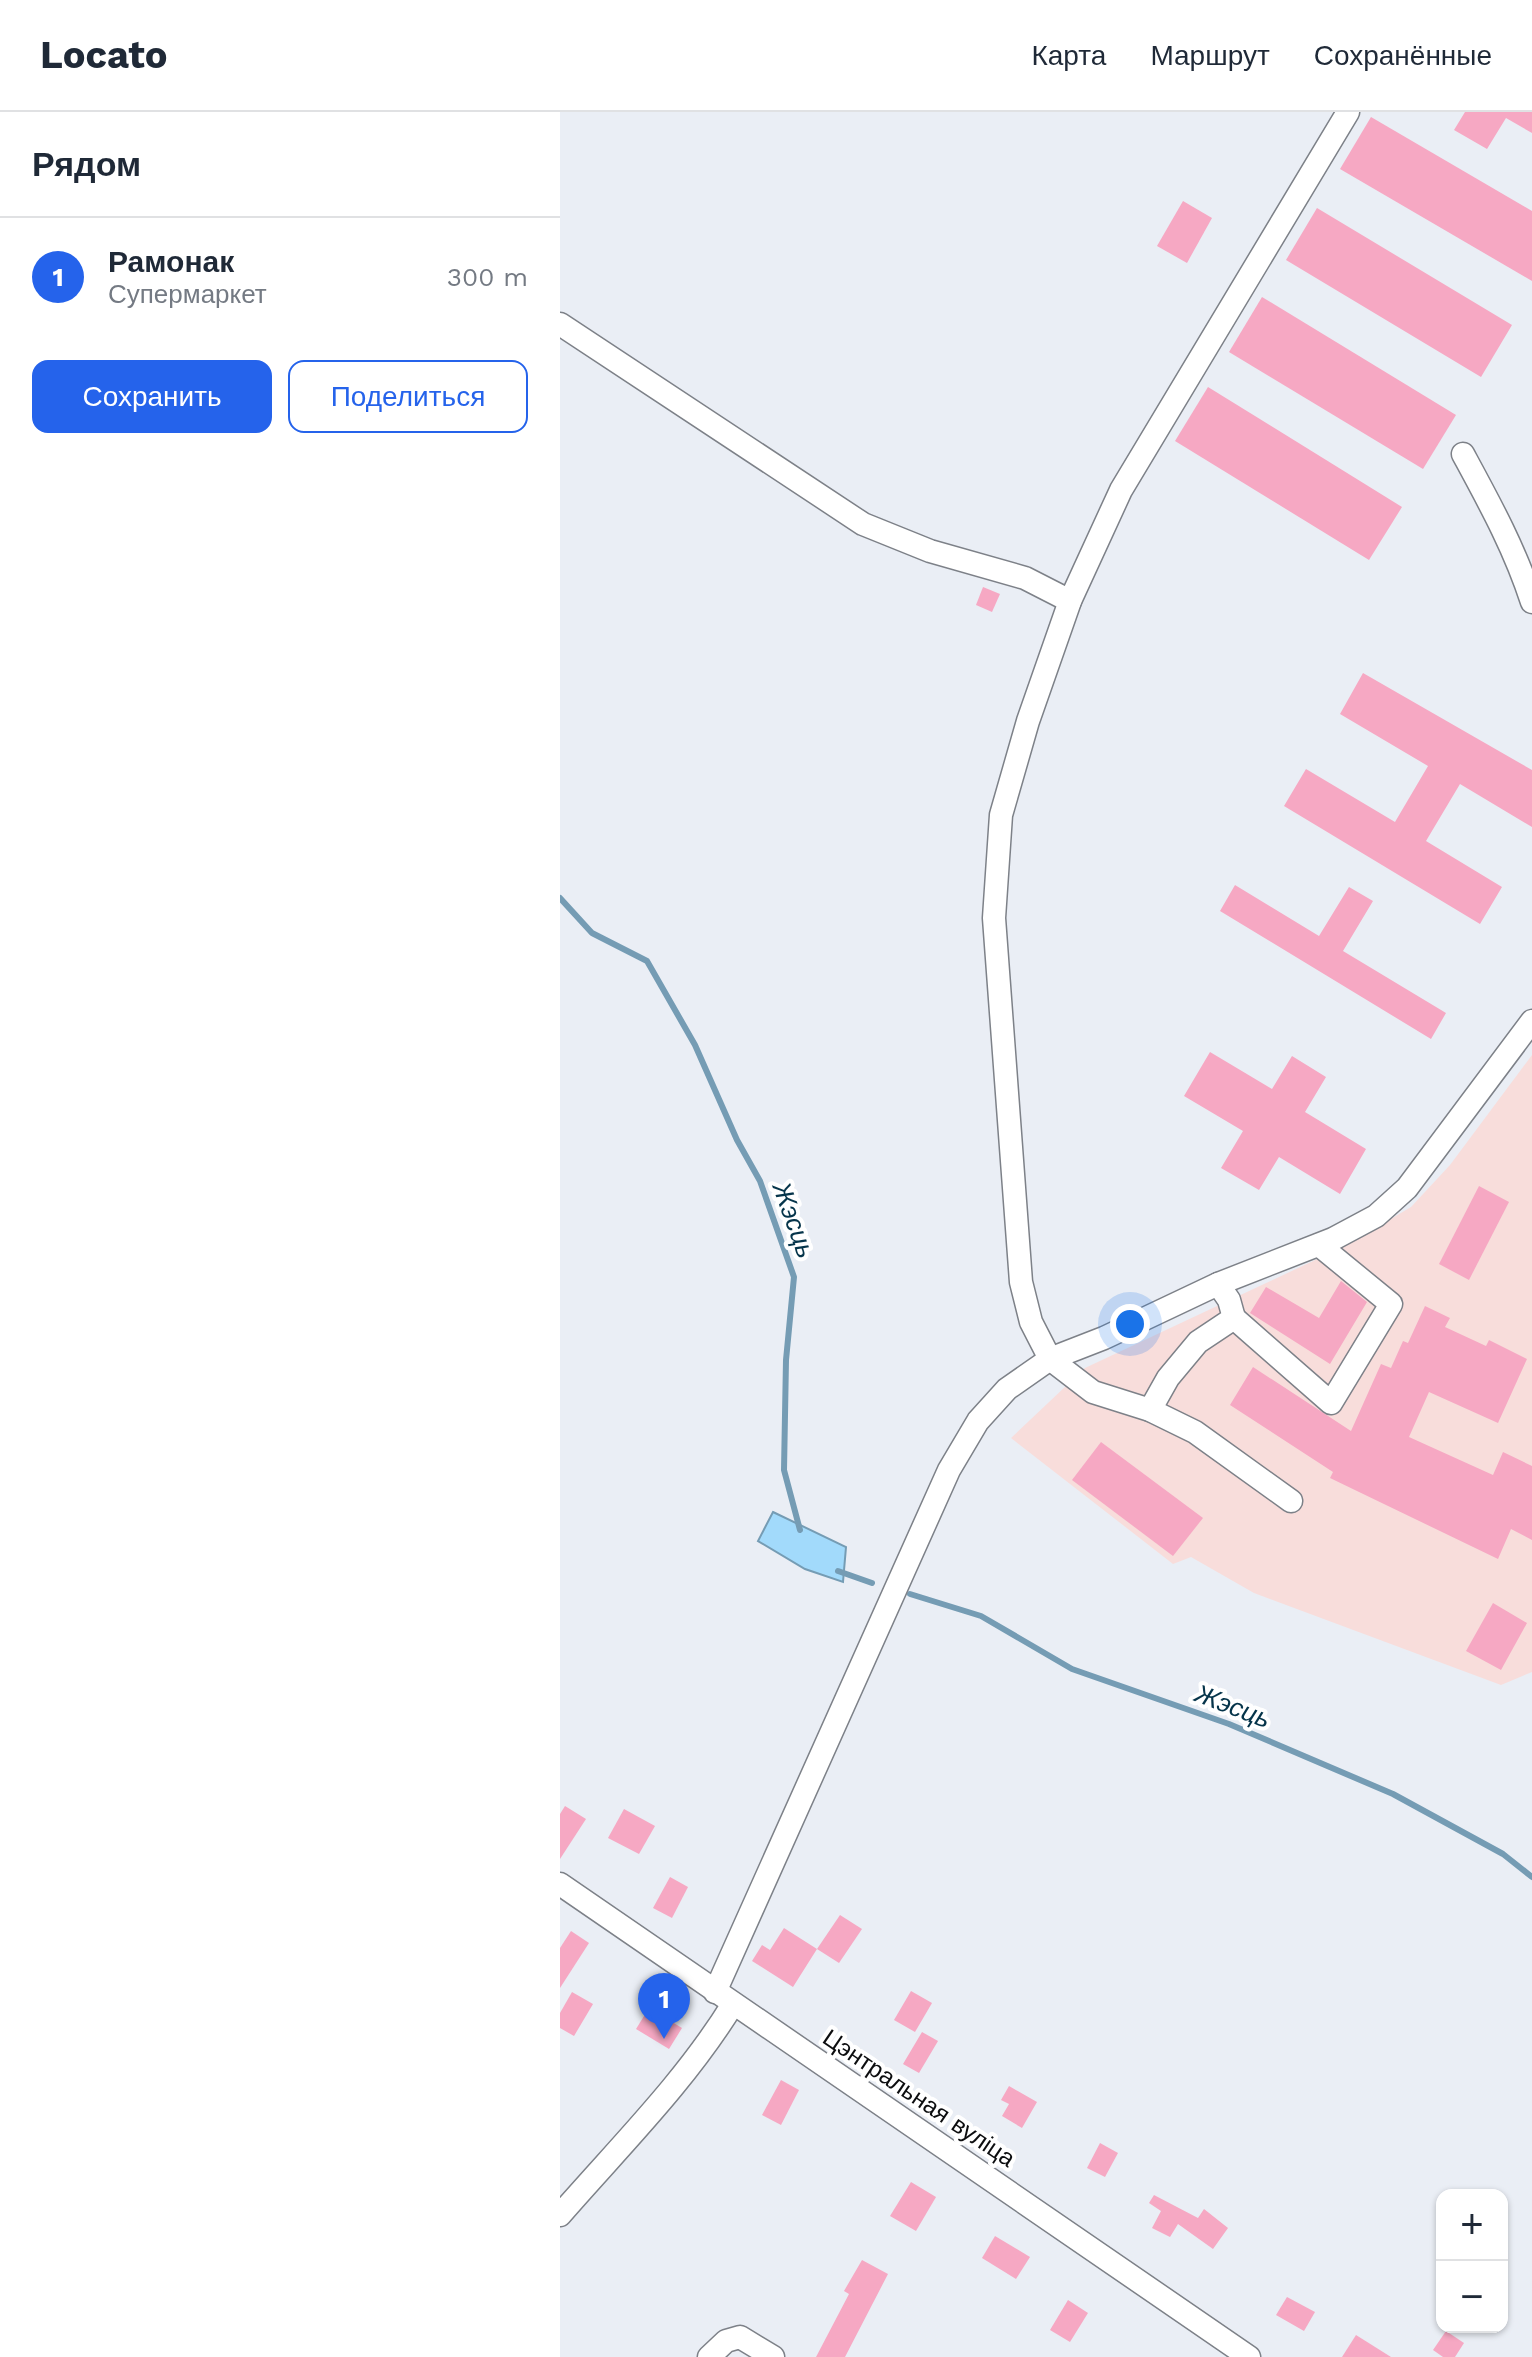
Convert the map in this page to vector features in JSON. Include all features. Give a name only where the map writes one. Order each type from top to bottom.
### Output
[{"type":"street","points":[[1291,1501],[1195,1432],[1150,1410],[1093,1392],[1050,1359],[1031,1322],[1021,1282],[994,918],[1001,815],[1028,721],[1070,601],[1121,490],[1348,112]]},
{"type":"street","points":[[560,324],[863,524],[930,551],[1025,578],[1070,601]]},
{"type":"street","points":[[1463,454],[1501,523],[1532,602]]},
{"type":"street","points":[[560,2215],[677,2084],[716,2033],[724,1998],[949,1470],[978,1421],[1007,1389],[1050,1359],[1104,1338],[1218,1284],[1319,1245],[1376,1216],[1407,1188],[1532,1021]]},
{"type":"street","points":[[1218,1284],[1229,1300],[1234,1318],[1331,1403],[1391,1304],[1319,1245]]},
{"type":"street","points":[[1150,1410],[1168,1378],[1198,1342],[1234,1318]]},
{"type":"street","name":"Цэнтральная вуліца","points":[[560,1884],[1249,2357]]},
{"type":"street","points":[[709,2357],[726,2341],[740,2337],[773,2357]]},
{"type":"shaded area","points":[[1532,1055],[1532,1672],[1501,1685],[1254,1593],[1191,1557],[1173,1564],[1011,1438],[1085,1368],[1345,1246],[1411,1207],[1450,1165]]},
{"type":"water","points":[[773,1512],[846,1547],[843,1582],[805,1569],[758,1541]]},
{"type":"building","points":[[1465,112],[1532,112],[1532,133],[1506,118],[1487,149],[1454,130]]},
{"type":"building","points":[[1371,117],[1532,211],[1532,281],[1340,169]]},
{"type":"building","points":[[1183,201],[1212,218],[1187,263],[1157,246]]},
{"type":"building","points":[[1317,208],[1512,325],[1481,377],[1286,260]]},
{"type":"building","points":[[1262,297],[1456,415],[1423,469],[1229,352]]},
{"type":"building","points":[[1208,387],[1402,507],[1369,560],[1175,441]]},
{"type":"building","points":[[983,587],[1000,594],[992,612],[976,605]]},
{"type":"building","points":[[1363,673],[1532,770],[1532,827],[1460,784],[1426,841],[1502,887],[1480,924],[1284,806],[1306,769],[1395,822],[1428,766],[1340,714]]},
{"type":"building","points":[[1235,885],[1319,936],[1349,887],[1373,901],[1343,951],[1446,1013],[1431,1039],[1220,911]]},
{"type":"building","points":[[1210,1052],[1272,1089],[1292,1056],[1326,1077],[1305,1112],[1366,1149],[1340,1194],[1279,1157],[1259,1190],[1221,1168],[1243,1131],[1184,1096]]},
{"type":"building","points":[[1479,1186],[1509,1202],[1469,1280],[1439,1264]]},
{"type":"building","points":[[1341,1281],[1367,1302],[1330,1364],[1250,1313],[1266,1287],[1319,1318]]},
{"type":"building","points":[[1425,1306],[1450,1318],[1445,1327],[1486,1346],[1489,1340],[1527,1359],[1498,1423],[1429,1392],[1409,1437],[1493,1475],[1503,1452],[1532,1466],[1532,1540],[1511,1529],[1498,1559],[1330,1478],[1333,1472],[1230,1405],[1253,1367],[1351,1431],[1381,1364],[1391,1368],[1403,1341],[1408,1343]]},
{"type":"building","points":[[1101,1442],[1203,1518],[1173,1556],[1072,1480]]},
{"type":"building","points":[[1493,1603],[1527,1623],[1501,1670],[1466,1651]]},
{"type":"building","points":[[565,1806],[586,1819],[560,1859],[560,1814]]},
{"type":"building","points":[[624,1809],[655,1826],[639,1854],[608,1838]]},
{"type":"building","points":[[670,1877],[688,1887],[672,1918],[653,1908]]},
{"type":"building","points":[[840,1915],[862,1929],[839,1963],[817,1949]]},
{"type":"building","points":[[784,1928],[817,1949],[793,1987],[752,1961],[762,1945],[770,1950]]},
{"type":"building","points":[[571,1931],[589,1943],[560,1988],[560,1948]]},
{"type":"building","points":[[911,1991],[932,2003],[915,2032],[894,2020]]},
{"type":"building","points":[[572,1992],[593,2004],[574,2036],[560,2028],[560,2013]]},
{"type":"building","points":[[649,2008],[682,2028],[669,2049],[636,2029]]},
{"type":"building","points":[[922,2032],[938,2041],[919,2073],[903,2064]]},
{"type":"building","points":[[781,2080],[799,2090],[781,2125],[762,2115]]},
{"type":"building","points":[[1009,2086],[1037,2102],[1022,2128],[1002,2116],[1009,2104],[1001,2100]]},
{"type":"building","points":[[1100,2143],[1118,2153],[1105,2177],[1087,2168]]},
{"type":"building","points":[[911,2182],[936,2197],[916,2231],[890,2216]]},
{"type":"building","points":[[1154,2195],[1198,2218],[1204,2209],[1228,2228],[1213,2249],[1178,2224],[1170,2237],[1152,2228],[1161,2211],[1149,2203]]},
{"type":"building","points":[[995,2236],[1030,2257],[1016,2279],[982,2258]]},
{"type":"building","points":[[862,2260],[888,2274],[845,2357],[816,2357],[849,2294],[844,2291]]},
{"type":"building","points":[[1287,2297],[1315,2312],[1304,2331],[1276,2315]]},
{"type":"building","points":[[1068,2300],[1088,2313],[1070,2342],[1050,2330]]},
{"type":"building","points":[[1445,2333],[1464,2343],[1455,2357],[1443,2357],[1433,2350]]},
{"type":"building","points":[[1356,2335],[1391,2357],[1342,2357]]},
{"type":"waterway","name":"Жэсць","points":[[560,898],[592,933],[647,961],[695,1045],[737,1140],[760,1181],[794,1277],[786,1360],[784,1470],[800,1530]]},
{"type":"waterway","name":"Жэсць","points":[[838,1571],[872,1583]]},
{"type":"waterway","name":"Жэсць","points":[[910,1594],[981,1616],[1072,1669],[1229,1724],[1393,1794],[1503,1854],[1532,1877]]},
{"type":"place","name":"Рамонак","points":[[664,2039]]}]
